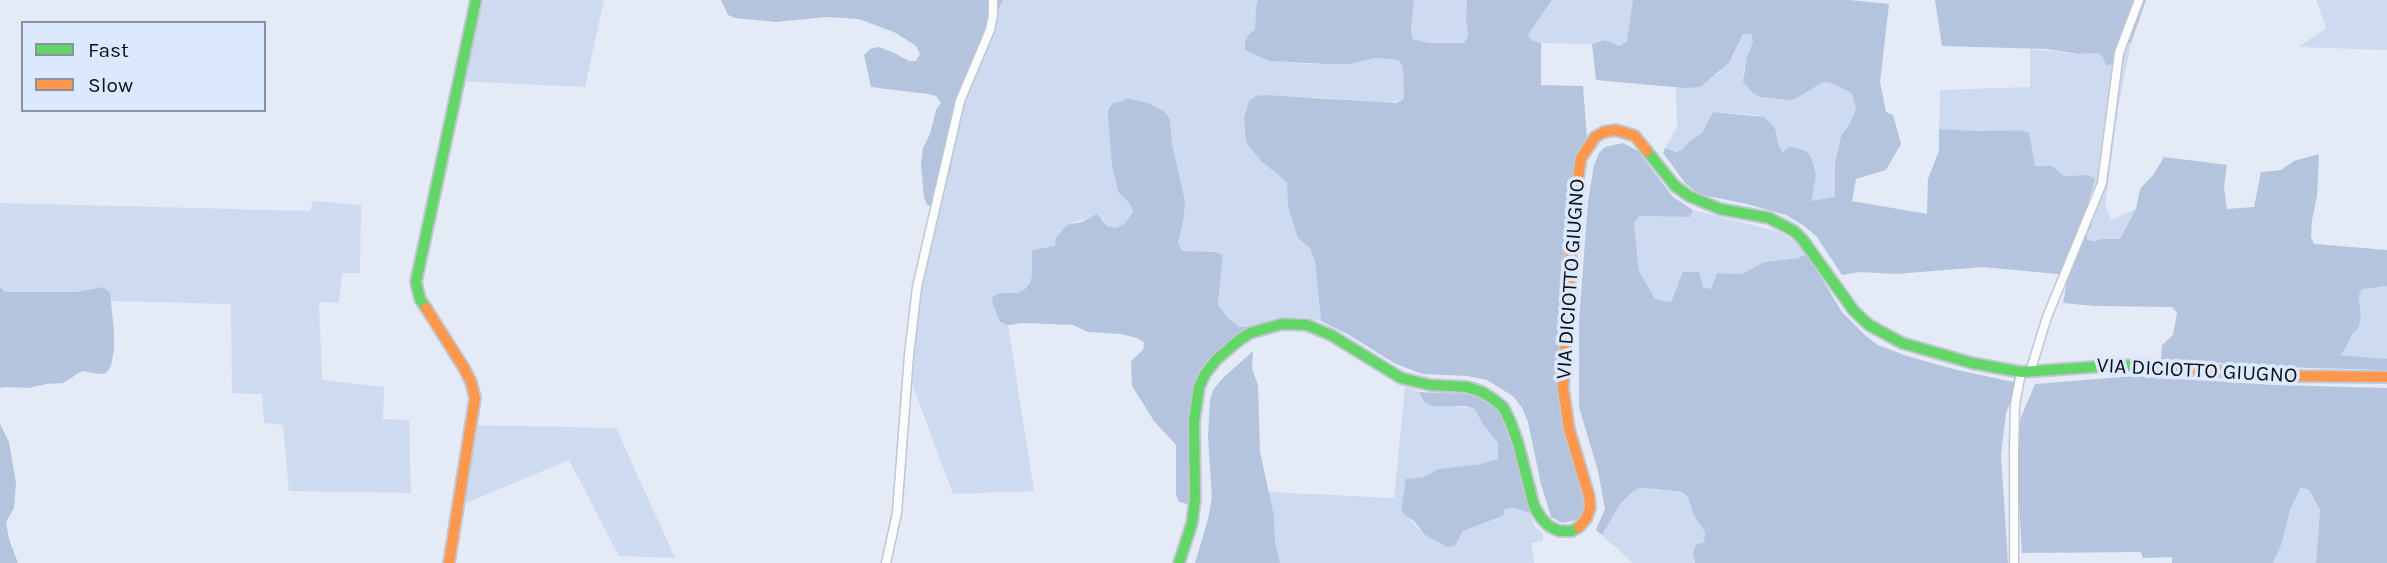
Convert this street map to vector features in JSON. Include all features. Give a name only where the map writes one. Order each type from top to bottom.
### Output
[{"type":"main road","points":[[449,563],[475,398],[464,368],[420,299],[416,282],[476,0]]},
{"type":"main road","name":"VIA DICIOTTO GIUGNO","points":[[1180,563],[1192,523],[1195,499],[1194,422],[1199,387],[1216,360],[1238,341],[1250,333],[1282,324],[1307,325],[1331,335],[1401,378],[1430,385],[1467,387],[1493,398],[1503,407],[1510,421],[1534,506],[1541,518],[1559,531],[1572,531],[1580,526],[1590,508],[1589,496],[1569,429],[1564,403],[1563,366],[1574,206],[1585,150],[1595,137],[1616,130],[1635,136],[1675,186],[1689,196],[1720,209],[1769,218],[1794,231],[1808,246],[1854,311],[1884,335],[1902,343],[1972,363],[2026,372],[2120,365],[2294,376],[2387,377]]},
{"type":"street","points":[[886,563],[897,513],[917,287],[960,101],[990,30],[993,0]]},
{"type":"street","points":[[2014,563],[2014,438],[2017,394],[2102,183],[2119,53],[2139,0]]},
{"type":"shaded area","points":[[474,0],[604,0],[585,87],[458,81]]},
{"type":"shaded area","points":[[721,0],[1003,0],[957,95],[951,169],[935,207],[927,205],[924,197],[921,166],[923,148],[941,103],[936,96],[928,94],[871,87],[864,55],[870,49],[879,47],[909,61],[916,61],[920,54],[916,46],[896,33],[859,19],[826,17],[776,22],[735,18],[728,15]]},
{"type":"shaded area","points":[[1003,0],[1258,0],[1255,29],[1248,35],[1245,50],[1269,61],[1309,64],[1351,64],[1375,58],[1400,60],[1403,67],[1404,99],[1388,103],[1314,97],[1249,101],[1244,117],[1245,125],[1274,172],[1287,182],[1288,207],[1298,238],[1310,248],[1315,262],[1321,321],[1305,317],[1273,318],[1254,327],[1239,327],[1227,317],[1218,304],[1223,255],[1215,252],[1182,251],[1178,242],[1185,201],[1172,143],[1170,119],[1165,112],[1151,104],[1128,98],[1108,118],[1112,167],[1118,192],[1133,211],[1129,218],[1116,228],[1107,226],[1103,219],[1090,218],[1074,222],[1056,246],[1032,250],[1032,275],[1025,289],[1017,293],[1001,293],[993,305],[1000,322],[1008,325],[1034,491],[953,494],[911,381],[920,292],[935,207],[951,169],[957,95]]},
{"type":"shaded area","points":[[1258,0],[1414,0],[1411,31],[1413,39],[1429,43],[1464,43],[1468,36],[1467,0],[1552,0],[1528,35],[1533,41],[1541,43],[1541,85],[1583,86],[1587,140],[1576,159],[1570,198],[1561,321],[1560,377],[1587,508],[1581,519],[1562,523],[1551,517],[1528,422],[1514,397],[1487,380],[1467,376],[1422,374],[1394,363],[1321,321],[1315,262],[1310,248],[1298,238],[1288,207],[1287,182],[1261,161],[1246,142],[1244,117],[1249,101],[1256,96],[1265,95],[1396,103],[1404,99],[1403,67],[1399,60],[1375,58],[1351,64],[1269,61],[1245,50],[1248,35],[1255,29]]},
{"type":"shaded area","points":[[1414,0],[1467,0],[1468,36],[1464,43],[1429,43],[1413,39],[1411,31]]},
{"type":"shaded area","points":[[1552,0],[1633,0],[1628,41],[1620,46],[1605,40],[1592,44],[1533,41],[1528,35]]},
{"type":"shaded area","points":[[1633,0],[1849,0],[1889,4],[1880,82],[1886,112],[1893,115],[1901,144],[1886,170],[1856,179],[1852,201],[1927,214],[1928,179],[1939,151],[1939,129],[2021,130],[2029,133],[2035,166],[2052,166],[2064,176],[2088,175],[2095,179],[2088,203],[2092,226],[2087,233],[2087,240],[2120,239],[2136,209],[2140,189],[2154,174],[2164,157],[2227,165],[2224,187],[2227,209],[2254,207],[2261,172],[2281,170],[2294,161],[2319,154],[2311,237],[2314,244],[2387,250],[2387,286],[2362,289],[2359,295],[2361,320],[2358,329],[2340,355],[2387,359],[2387,370],[2276,367],[2161,359],[2162,345],[2173,335],[2177,313],[2172,307],[2063,303],[2066,287],[2064,279],[2058,274],[1982,267],[1842,275],[1817,237],[1803,225],[1786,215],[1695,191],[1686,184],[1663,153],[1665,148],[1676,152],[1683,149],[1688,142],[1702,133],[1713,112],[1764,117],[1775,128],[1783,153],[1788,147],[1797,148],[1806,151],[1811,157],[1816,174],[1812,201],[1835,197],[1835,163],[1841,136],[1856,109],[1852,93],[1823,82],[1795,99],[1761,97],[1754,94],[1743,82],[1747,57],[1753,42],[1751,34],[1743,34],[1729,63],[1700,87],[1596,80],[1592,44],[1605,40],[1620,46],[1627,41]]},
{"type":"shaded area","points":[[1935,0],[2146,0],[2131,43],[2122,42],[2114,64],[2106,65],[2103,57],[2097,53],[1942,46]]},
{"type":"shaded area","points":[[2316,0],[2387,0],[2387,50],[2299,47],[2326,28]]},
{"type":"shaded area","points":[[1743,34],[1751,34],[1753,42],[1743,73],[1761,97],[1786,100],[1823,82],[1852,93],[1856,109],[1841,136],[1835,163],[1835,197],[1812,202],[1815,184],[1783,153],[1775,128],[1756,115],[1713,112],[1702,133],[1688,142],[1683,149],[1676,152],[1665,148],[1677,127],[1676,86],[1684,88],[1718,74],[1733,56]]},
{"type":"shaded area","points":[[2122,42],[2131,43],[2119,103],[2105,206],[2111,220],[2136,209],[2120,239],[2087,241],[2088,203],[2091,195],[2088,175],[2064,176],[2052,166],[2035,166],[2028,133],[2021,130],[1939,129],[1940,90],[2030,87],[2030,49],[2097,53],[2103,57]]},
{"type":"shaded area","points":[[1128,98],[1151,104],[1165,112],[1170,119],[1172,143],[1185,201],[1178,243],[1182,251],[1215,252],[1223,255],[1218,304],[1227,317],[1239,327],[1254,327],[1197,382],[1190,412],[1192,505],[1179,502],[1176,495],[1176,445],[1154,421],[1132,386],[1131,361],[1143,350],[1144,342],[1121,334],[1088,332],[1073,325],[1008,325],[1000,322],[993,305],[992,297],[1025,289],[1032,275],[1032,250],[1055,246],[1056,238],[1067,225],[1082,222],[1097,214],[1107,226],[1116,228],[1129,218],[1133,211],[1118,192],[1112,166],[1108,118],[1108,110],[1113,103]]},
{"type":"shaded area","points":[[1623,143],[1638,151],[1673,197],[1693,210],[1690,217],[1639,216],[1634,223],[1639,271],[1655,299],[1671,302],[1683,272],[1699,272],[1703,287],[1711,289],[1717,273],[1742,274],[1764,262],[1798,258],[1807,254],[1842,312],[1878,345],[1953,369],[2018,383],[2006,413],[2001,455],[2008,563],[1695,563],[1693,553],[1696,545],[1704,542],[1705,532],[1693,514],[1688,497],[1682,492],[1656,489],[1639,488],[1632,492],[1620,504],[1602,535],[1596,530],[1605,509],[1598,471],[1579,407],[1579,322],[1588,201],[1594,165],[1605,147]]},
{"type":"shaded area","points":[[313,201],[361,205],[360,273],[342,273],[339,303],[319,302],[322,380],[384,387],[383,419],[409,420],[411,493],[289,491],[283,425],[264,423],[262,394],[232,393],[231,304],[111,301],[109,292],[102,287],[77,292],[5,292],[0,286],[0,203],[310,211]]},
{"type":"shaded area","points":[[1693,210],[1779,232],[1807,254],[1798,258],[1764,262],[1742,274],[1717,273],[1711,289],[1703,287],[1700,280],[1677,286],[1671,302],[1655,299],[1639,271],[1634,223],[1639,216],[1690,217]]},
{"type":"shaded area","points":[[0,286],[5,292],[77,292],[102,287],[110,292],[114,349],[111,366],[106,373],[82,371],[63,383],[29,388],[0,388]]},
{"type":"shaded area","points":[[2387,286],[2387,359],[2339,355],[2358,329],[2361,320],[2359,295],[2362,288]]},
{"type":"shaded area","points":[[1253,351],[1252,369],[1258,385],[1260,452],[1274,516],[1275,541],[1280,563],[1195,563],[1212,497],[1208,437],[1210,400],[1213,390],[1223,378]]},
{"type":"shaded area","points":[[2134,376],[2275,385],[2387,388],[2387,563],[2316,563],[2320,510],[2309,490],[2301,487],[2290,510],[2282,543],[2273,563],[2172,563],[2172,557],[2143,558],[2141,552],[2022,553],[2016,455],[2021,417],[2035,384]]},
{"type":"shaded area","points":[[1405,387],[1419,392],[1424,402],[1475,409],[1498,443],[1498,459],[1491,463],[1438,469],[1424,477],[1407,479],[1401,511],[1424,534],[1459,539],[1463,531],[1502,517],[1505,509],[1513,508],[1530,513],[1535,527],[1543,534],[1543,541],[1531,543],[1534,563],[1280,563],[1268,492],[1394,498]]},
{"type":"shaded area","points":[[1419,392],[1465,394],[1481,398],[1501,411],[1514,438],[1530,513],[1513,508],[1505,509],[1503,516],[1463,531],[1455,546],[1447,547],[1424,534],[1414,521],[1401,511],[1406,479],[1424,477],[1438,469],[1481,464],[1498,459],[1498,443],[1475,409],[1466,406],[1432,406],[1424,402]]},
{"type":"shaded area","points":[[0,424],[9,442],[16,483],[14,508],[6,522],[18,563],[0,563]]},
{"type":"shaded area","points":[[470,425],[616,428],[675,558],[619,556],[569,460],[454,508]]},
{"type":"shaded area","points":[[2301,487],[2309,490],[2320,510],[2316,563],[2273,563],[2282,543],[2290,510]]},
{"type":"shaded area","points":[[1639,488],[1682,492],[1688,497],[1693,514],[1705,532],[1704,542],[1693,561],[1695,563],[1633,563],[1602,535],[1620,504]]},
{"type":"traffic: fast","points":[[426,308],[420,299],[416,282],[476,0]]},
{"type":"traffic: fast","points":[[1647,151],[1675,186],[1689,196],[1720,209],[1769,218],[1794,231],[1854,311],[1869,325],[1902,343],[1972,363],[2021,372],[2121,365],[2183,369]]},
{"type":"traffic: fast","points":[[1179,563],[1192,523],[1195,499],[1194,422],[1199,387],[1216,360],[1238,341],[1250,333],[1282,324],[1307,325],[1331,335],[1401,378],[1430,385],[1467,387],[1493,399],[1503,407],[1510,421],[1534,506],[1541,518],[1559,531],[1572,531],[1579,527]]},
{"type":"traffic: slow","points":[[1579,527],[1590,508],[1589,496],[1569,429],[1563,388],[1574,206],[1581,158],[1595,137],[1616,130],[1635,136],[1647,151]]},
{"type":"traffic: slow","points":[[426,308],[464,368],[475,398],[449,563]]},
{"type":"traffic: slow","points":[[2183,369],[2294,376],[2387,377]]}]
